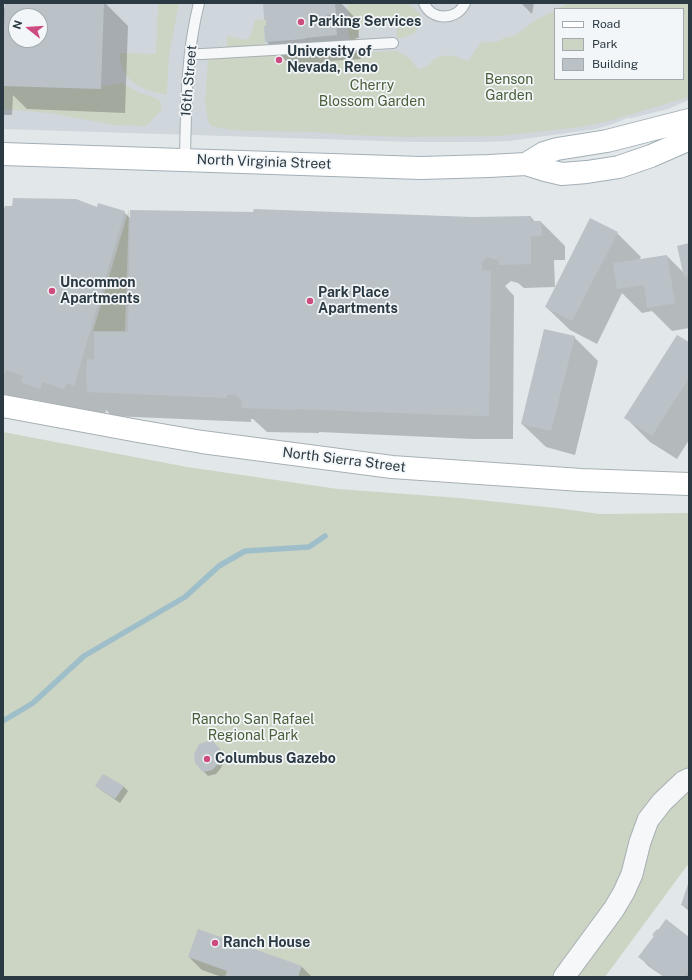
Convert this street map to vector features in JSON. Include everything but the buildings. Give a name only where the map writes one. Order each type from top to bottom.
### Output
[{"type":"main road","name":"North Virginia Street","points":[[3,154],[421,168],[526,164],[562,174],[619,167],[651,156],[683,142],[688,125]]},
{"type":"main road","name":"North Sierra Street","points":[[3,406],[195,441],[392,467],[581,480],[689,484]]},
{"type":"street","points":[[564,977],[614,909],[624,892],[632,874],[640,842],[648,820],[662,802],[689,779]]},
{"type":"lane","name":"16th Street","points":[[185,160],[186,101],[190,54],[199,3]]},
{"type":"lane","points":[[424,3],[430,12],[444,17],[451,16],[458,12],[465,3]]},
{"type":"lane","points":[[190,54],[393,43]]},
{"type":"shaded area","name":"University of Nevada, Reno","points":[[3,3],[689,3],[689,100],[668,109],[627,118],[596,129],[510,141],[413,142],[3,129]]},
{"type":"green space","points":[[158,3],[179,3],[169,55],[167,95],[141,87],[128,78],[121,63],[120,53],[156,54]]},
{"type":"green space","points":[[349,3],[408,3],[421,15],[416,32],[403,38],[397,38],[396,20],[363,21],[356,40],[353,42],[350,40],[348,32],[349,13],[347,9]]},
{"type":"green space","points":[[567,3],[689,3],[689,97],[605,122],[581,127],[500,136],[405,137],[316,132],[248,131],[231,130],[211,126],[208,121],[205,103],[208,59],[397,51],[410,59],[415,66],[420,69],[428,66],[440,56],[452,56],[469,61],[482,42],[496,42],[507,37],[515,36],[536,20],[554,11],[554,80],[684,80],[684,8],[559,8]]},
{"type":"green space","points":[[266,19],[266,26],[264,26],[265,46],[227,49],[227,36],[247,40],[251,35],[255,20]]},
{"type":"green space","points":[[122,83],[140,93],[160,101],[162,110],[149,124],[145,126],[115,125],[49,113],[3,109],[3,86],[101,89],[101,87]]},
{"type":"green space","points":[[129,209],[125,331],[93,331]]},
{"type":"green space","name":"Rancho San Rafael Regional Park","points":[[3,432],[187,467],[338,489],[460,498],[600,514],[689,513],[689,863],[605,977],[3,977]]},
{"type":"waterway","points":[[3,721],[33,703],[84,656],[185,597],[219,566],[245,551],[309,547],[325,536]]},
{"type":"place","name":"Parking Services","points":[[301,22]]},
{"type":"place","name":"University of Nevada, Reno","points":[[279,60]]},
{"type":"place","name":"Uncommon Apartments","points":[[52,291]]},
{"type":"place","name":"Park Place Apartments","points":[[310,301]]},
{"type":"place","name":"Columbus Gazebo","points":[[207,759]]},
{"type":"place","name":"Ranch House","points":[[215,943]]},
{"type":"park label","name":"Benson Garden","points":[[509,88]]},
{"type":"park label","name":"Cherry Blossom Garden","points":[[372,94]]}]
